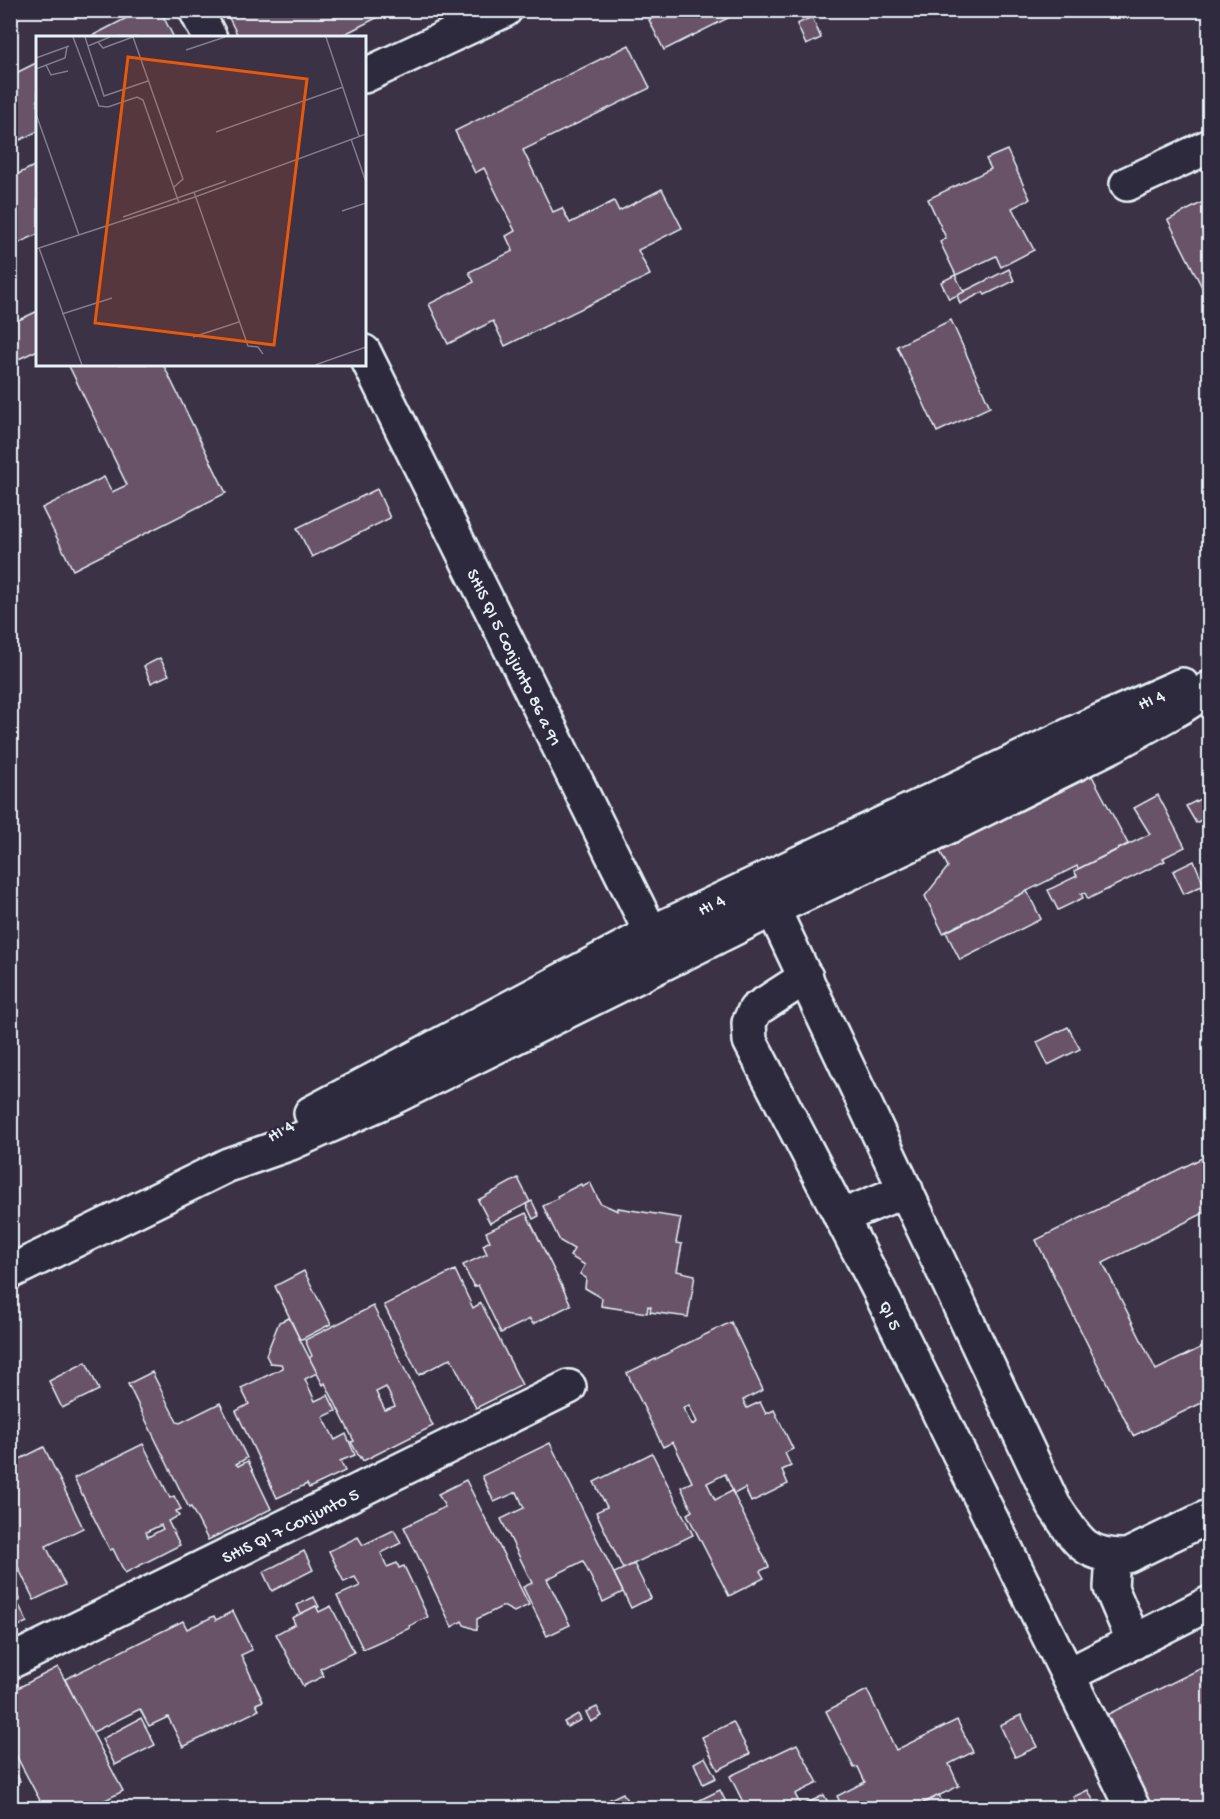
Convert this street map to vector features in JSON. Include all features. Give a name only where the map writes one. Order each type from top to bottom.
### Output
[{"type":"street","points":[[196,10],[209,36]]},
{"type":"street","points":[[366,75],[505,10]]},
{"type":"street","points":[[1127,184],[1209,146]]},
{"type":"street","name":"SHIS QI 5 Conjunto 86 a 91","points":[[366,356],[665,963]]},
{"type":"street","name":"HI 4","points":[[10,1272],[228,1165],[291,1143],[390,1099],[665,963],[766,895],[1089,726],[1209,675]]},
{"type":"street","name":"HI 4","points":[[228,1165],[263,1139],[651,933],[766,895],[954,824],[1113,744],[1181,707],[1209,688]]},
{"type":"street","points":[[766,895],[807,977],[1054,1506],[1081,1543],[1095,1554],[1113,1556],[1127,1556],[1209,1516]]},
{"type":"street","name":"QI 5","points":[[807,977],[755,1010],[749,1023],[750,1041],[887,1307],[1133,1809]]},
{"type":"street","points":[[841,1216],[906,1190]]},
{"type":"street","name":"SHIS QI 7 Conjunto 5","points":[[10,1662],[569,1387]]},
{"type":"street","points":[[1113,1556],[1111,1588],[1134,1642]]},
{"type":"street","points":[[1068,1676],[1209,1603]]},
{"type":"building","points":[[142,10],[160,10],[173,36],[92,36]]},
{"type":"building","points":[[225,10],[392,10],[341,36],[238,36]]},
{"type":"building","points":[[668,10],[726,10],[730,17],[664,50],[649,20]]},
{"type":"building","points":[[812,17],[821,38],[806,45],[797,24]]},
{"type":"building","points":[[629,45],[650,88],[523,150],[553,212],[562,208],[570,223],[614,201],[619,211],[662,189],[682,228],[638,250],[650,275],[505,346],[493,321],[448,344],[429,304],[474,282],[469,272],[513,251],[506,236],[515,231],[484,168],[475,173],[455,131]]},
{"type":"building","points":[[36,63],[36,132],[10,145],[10,76]]},
{"type":"building","points":[[1007,150],[1030,199],[1012,208],[1034,250],[1001,267],[996,256],[956,275],[940,242],[946,238],[928,199],[991,169],[986,159]]},
{"type":"building","points":[[36,165],[36,235],[10,247],[10,178]]},
{"type":"building","points":[[1209,199],[1210,291],[1205,293],[1168,220]]},
{"type":"building","points":[[1009,269],[1014,281],[985,295],[983,292],[960,304],[957,295]]},
{"type":"building","points":[[955,275],[964,292],[949,299],[941,282]]},
{"type":"building","points":[[36,312],[36,351],[10,363],[10,324]]},
{"type":"building","points":[[951,320],[990,407],[937,432],[897,346]]},
{"type":"building","points":[[69,366],[164,366],[226,493],[73,570],[42,508],[104,477],[112,492],[127,485]]},
{"type":"building","points":[[377,489],[390,518],[312,557],[297,528]]},
{"type":"building","points":[[160,658],[169,675],[151,683],[144,666]]},
{"type":"building","points":[[1092,776],[1128,844],[1078,869],[1077,866],[943,933],[925,896],[948,867],[940,851]]},
{"type":"building","points":[[1210,794],[1210,815],[1196,823],[1186,806]]},
{"type":"building","points":[[1158,795],[1185,847],[1163,858],[1165,861],[1088,899],[1085,893],[1081,894],[1083,898],[1058,910],[1048,890],[1077,876],[1074,871],[1150,834],[1134,808]]},
{"type":"building","points":[[1194,861],[1204,885],[1184,894],[1173,871]]},
{"type":"building","points":[[1027,891],[1041,919],[960,960],[946,932]]},
{"type":"building","points":[[1068,1027],[1080,1049],[1048,1065],[1037,1042]]},
{"type":"building","points":[[1210,1154],[1210,1210],[1103,1263],[1156,1370],[1210,1343],[1210,1399],[1133,1436],[1036,1240]]},
{"type":"building","points":[[518,1178],[530,1202],[490,1223],[478,1200]]},
{"type":"building","points":[[590,1182],[600,1203],[618,1211],[618,1208],[681,1218],[676,1243],[682,1244],[677,1271],[695,1275],[688,1317],[650,1312],[651,1307],[648,1306],[647,1313],[601,1306],[602,1298],[585,1288],[586,1278],[580,1274],[585,1265],[570,1256],[574,1249],[560,1241],[543,1206],[558,1198],[557,1196]]},
{"type":"building","points":[[532,1201],[539,1216],[533,1219],[526,1204]]},
{"type":"building","points":[[526,1213],[571,1305],[533,1324],[530,1319],[501,1333],[478,1285],[474,1287],[463,1265],[487,1254],[483,1245],[490,1241],[486,1232]]},
{"type":"building","points":[[455,1270],[473,1308],[481,1303],[522,1385],[476,1408],[451,1358],[419,1375],[384,1305]]},
{"type":"building","points":[[304,1271],[331,1324],[300,1340],[275,1286]]},
{"type":"building","points":[[373,1306],[433,1426],[363,1461],[351,1442],[354,1441],[325,1383],[323,1385],[309,1358],[312,1356],[305,1340]],"holes":[[[386,1387],[395,1406],[385,1410],[376,1392]]]},
{"type":"building","points":[[289,1318],[317,1373],[305,1379],[315,1401],[328,1395],[336,1411],[323,1417],[335,1440],[346,1434],[355,1455],[340,1461],[345,1471],[309,1488],[307,1484],[277,1498],[236,1411],[249,1404],[241,1388],[283,1368],[281,1364],[270,1363],[266,1355],[279,1322]]},
{"type":"building","points":[[731,1322],[763,1390],[743,1400],[747,1408],[760,1402],[766,1414],[774,1410],[793,1449],[785,1453],[791,1466],[782,1470],[788,1484],[751,1502],[745,1488],[734,1494],[725,1474],[707,1483],[715,1500],[732,1491],[769,1567],[760,1571],[764,1578],[729,1596],[687,1514],[692,1511],[681,1487],[692,1482],[673,1442],[663,1447],[627,1373]],"holes":[[[689,1405],[697,1422],[692,1425],[683,1408]]]},
{"type":"building","points":[[86,1362],[99,1390],[62,1408],[49,1381]]},
{"type":"building","points":[[152,1372],[177,1422],[180,1423],[220,1403],[247,1458],[236,1464],[238,1466],[248,1461],[271,1509],[208,1540],[191,1507],[189,1508],[128,1384]]},
{"type":"building","points":[[550,1443],[623,1592],[603,1602],[583,1561],[547,1579],[570,1625],[547,1636],[523,1587],[532,1583],[501,1519],[524,1508],[517,1492],[494,1502],[482,1476]]},
{"type":"building","points":[[143,1444],[170,1498],[174,1496],[181,1509],[176,1511],[179,1516],[168,1521],[180,1545],[125,1573],[113,1549],[110,1550],[74,1478]],"holes":[[[161,1525],[163,1529],[148,1537],[146,1532]]]},
{"type":"building","points":[[44,1447],[83,1528],[46,1546],[65,1585],[34,1600],[15,1561],[12,1562],[10,1558],[10,1464]]},
{"type":"building","points":[[652,1453],[693,1535],[623,1569],[596,1512],[607,1507],[594,1482]]},
{"type":"building","points":[[466,1480],[529,1605],[514,1612],[503,1606],[477,1619],[477,1630],[464,1625],[462,1621],[452,1627],[404,1527],[445,1507],[438,1494]]},
{"type":"building","points":[[394,1530],[401,1543],[381,1553],[387,1567],[397,1563],[399,1568],[404,1566],[428,1617],[409,1626],[410,1628],[363,1649],[337,1596],[360,1586],[355,1577],[344,1582],[329,1551],[358,1537],[363,1545]]},
{"type":"building","points":[[304,1551],[313,1570],[272,1591],[263,1572]]},
{"type":"building","points":[[634,1564],[651,1598],[631,1608],[614,1573]]},
{"type":"building","points":[[10,1581],[20,1600],[17,1601],[27,1622],[10,1630]]},
{"type":"building","points":[[314,1597],[319,1607],[316,1606],[301,1614],[297,1605]]},
{"type":"building","points":[[316,1606],[319,1612],[331,1606],[354,1652],[320,1669],[324,1676],[303,1686],[276,1634],[295,1624],[292,1618]]},
{"type":"building","points":[[233,1611],[252,1650],[241,1655],[263,1701],[256,1704],[259,1710],[183,1747],[168,1717],[149,1726],[140,1709],[91,1733],[65,1679],[183,1621],[187,1629],[214,1616],[216,1620]]},
{"type":"building","points":[[1210,1664],[1210,1808],[1145,1808],[1100,1718]]},
{"type":"building","points":[[58,1667],[123,1791],[90,1808],[44,1808],[10,1744],[10,1692]]},
{"type":"building","points":[[867,1690],[896,1750],[957,1720],[973,1752],[949,1764],[959,1786],[913,1808],[843,1808],[837,1796],[865,1782],[858,1767],[854,1768],[826,1711]]},
{"type":"building","points":[[597,1707],[602,1716],[591,1722],[586,1712]]},
{"type":"building","points":[[578,1714],[581,1720],[567,1727],[564,1722]]},
{"type":"building","points":[[1021,1715],[1037,1747],[1015,1757],[1000,1725]]},
{"type":"building","points":[[141,1718],[155,1745],[115,1765],[102,1739]]},
{"type":"building","points":[[733,1722],[750,1754],[718,1770],[702,1737]]},
{"type":"building","points":[[797,1744],[818,1783],[795,1794],[801,1806],[824,1795],[831,1808],[746,1808],[730,1776]]},
{"type":"building","points":[[705,1757],[716,1778],[703,1784],[694,1763]]},
{"type":"building","points":[[10,1762],[20,1781],[10,1786]]},
{"type":"building","points":[[10,1786],[22,1808],[10,1808]]},
{"type":"building","points":[[720,1790],[729,1808],[684,1808]]},
{"type":"building","points":[[1088,1790],[1097,1808],[1078,1808],[1073,1797]]},
{"type":"building","points":[[623,1793],[631,1808],[602,1808],[600,1804]]},
{"type":"building","points":[[939,1795],[944,1806],[920,1808],[918,1806]]}]
